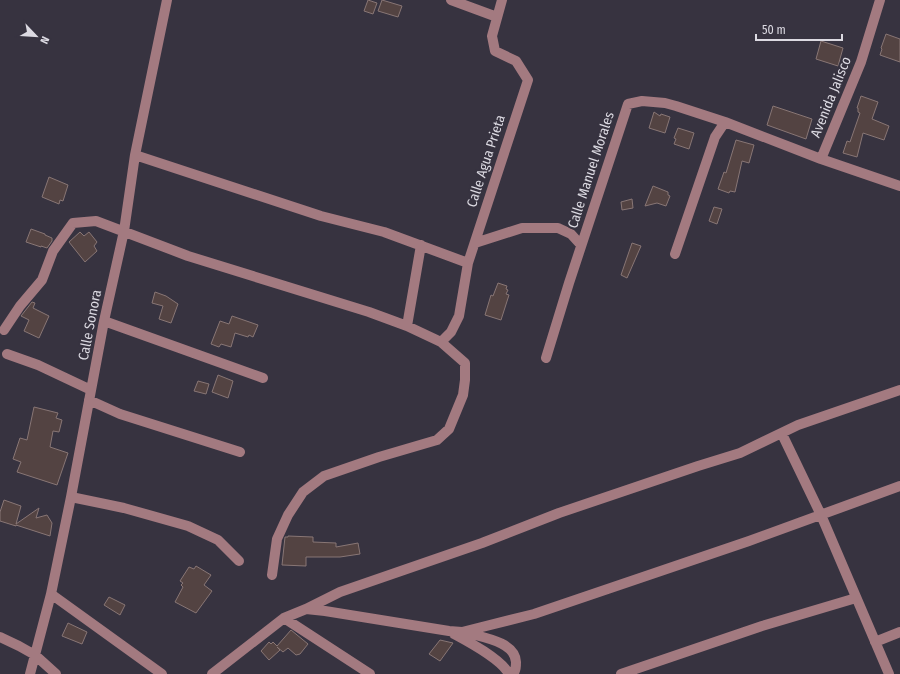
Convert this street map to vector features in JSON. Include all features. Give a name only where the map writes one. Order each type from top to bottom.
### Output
[{"type":"street","name":"Calle Sonora","points":[[30,674],[51,594],[71,497],[104,321],[124,231],[134,155],[167,0]]},
{"type":"street","points":[[451,0],[497,17]]},
{"type":"street","name":"Calle Agua Prieta","points":[[441,342],[451,332],[459,316],[468,263],[528,80],[516,61],[495,51],[492,36],[502,0]]},
{"type":"street","name":"Avenida Jalisco","points":[[821,159],[861,62],[880,0]]},
{"type":"street","name":"Calle Manuel Morales","points":[[546,358],[581,245],[628,104],[642,101],[664,103],[725,122],[821,159],[900,186]]},
{"type":"street","points":[[675,254],[715,137],[725,122]]},
{"type":"street","points":[[134,155],[321,216],[372,228],[468,263]]},
{"type":"street","points":[[4,330],[20,306],[42,280],[53,251],[73,223],[96,222],[124,231],[188,256],[369,312],[407,326],[441,342],[465,363],[463,395],[449,429],[437,440],[379,457],[324,476],[303,492],[288,514],[277,538],[272,575]]},
{"type":"street","points":[[475,243],[522,228],[558,228],[571,234],[581,245]]},
{"type":"street","points":[[407,326],[421,245]]},
{"type":"street","points":[[104,321],[263,378]]},
{"type":"street","points":[[7,354],[38,364],[120,414],[240,452]]},
{"type":"street","points":[[212,674],[284,618],[340,592],[482,543],[559,513],[740,453],[798,425],[900,390]]},
{"type":"street","points":[[782,434],[821,515],[889,674]]},
{"type":"street","points":[[462,632],[534,614],[692,561],[899,488]]},
{"type":"street","points":[[71,497],[124,508],[188,526],[218,540],[239,561]]},
{"type":"street","points":[[51,594],[162,674]]},
{"type":"street","points":[[621,674],[762,626],[856,598]]},
{"type":"street","points":[[306,609],[462,632],[499,642],[508,647],[516,658],[516,670],[513,674]]},
{"type":"street","points":[[284,618],[370,674]]},
{"type":"street","points":[[449,631],[475,646],[502,666],[509,674]]},
{"type":"street","points":[[875,642],[900,632]]},
{"type":"street","points":[[0,637],[35,655],[56,674]]},
{"type":"building","points":[[368,0],[377,3],[373,14],[364,11]]},
{"type":"building","points":[[382,0],[402,6],[398,17],[378,11]]},
{"type":"building","points":[[886,34],[900,39],[900,62],[880,55]]},
{"type":"building","points":[[821,41],[843,48],[838,66],[816,59]]},
{"type":"building","points":[[861,96],[878,102],[872,119],[889,126],[884,140],[863,133],[857,157],[843,153],[847,141],[850,142],[860,113],[858,112],[857,108]]},
{"type":"building","points":[[773,106],[812,119],[806,139],[767,125]]},
{"type":"building","points":[[654,112],[660,116],[661,114],[670,117],[665,133],[649,128]]},
{"type":"building","points":[[678,128],[694,133],[689,149],[674,144],[676,139],[674,138]]},
{"type":"building","points":[[736,140],[754,145],[749,163],[742,161],[735,192],[730,191],[729,193],[718,189],[724,172],[726,173]]},
{"type":"building","points":[[49,177],[68,185],[63,201],[60,200],[59,204],[42,197]]},
{"type":"building","points":[[653,186],[668,192],[668,195],[670,196],[666,206],[657,203],[645,206]]},
{"type":"building","points":[[632,199],[633,208],[622,210],[621,202]]},
{"type":"building","points":[[714,207],[722,209],[717,224],[709,221]]},
{"type":"building","points":[[31,229],[52,238],[52,241],[47,248],[26,242]]},
{"type":"building","points":[[80,232],[84,236],[89,232],[97,242],[94,246],[97,251],[85,262],[69,242]]},
{"type":"building","points":[[632,243],[641,246],[627,278],[621,275]]},
{"type":"building","points":[[498,283],[507,286],[506,289],[508,290],[506,294],[509,295],[501,320],[485,315],[491,295],[493,296]]},
{"type":"building","points":[[155,292],[166,296],[178,304],[171,323],[159,319],[163,306],[152,303]]},
{"type":"building","points":[[32,302],[35,303],[33,308],[49,316],[39,338],[24,331],[29,320],[21,316]]},
{"type":"building","points":[[232,316],[258,325],[253,337],[235,333],[231,347],[221,344],[219,347],[211,344],[220,321],[229,324]]},
{"type":"building","points":[[218,375],[233,381],[228,398],[212,392]]},
{"type":"building","points":[[198,381],[209,384],[206,394],[194,391]]},
{"type":"building","points":[[34,407],[58,413],[56,418],[62,420],[59,432],[53,431],[50,447],[68,453],[57,485],[17,472],[21,462],[13,459],[20,438],[27,440]]},
{"type":"building","points":[[4,500],[21,506],[16,524],[39,508],[36,518],[47,515],[52,523],[50,536],[0,521],[0,512]]},
{"type":"building","points":[[285,537],[313,537],[313,542],[336,543],[336,547],[358,543],[360,554],[340,557],[306,557],[306,566],[282,565]]},
{"type":"building","points":[[196,566],[211,575],[204,585],[212,591],[196,613],[175,602],[183,587],[181,585],[183,583],[180,581],[189,567],[194,569]]},
{"type":"building","points":[[109,597],[125,605],[120,615],[104,605]]},
{"type":"building","points":[[68,623],[87,632],[82,644],[62,636]]},
{"type":"building","points":[[291,630],[308,644],[300,654],[296,655],[288,648],[283,652],[277,647],[280,650],[269,660],[261,651],[269,642],[271,644],[273,642],[277,646]]},
{"type":"building","points":[[440,640],[453,643],[440,661],[429,654]]}]
